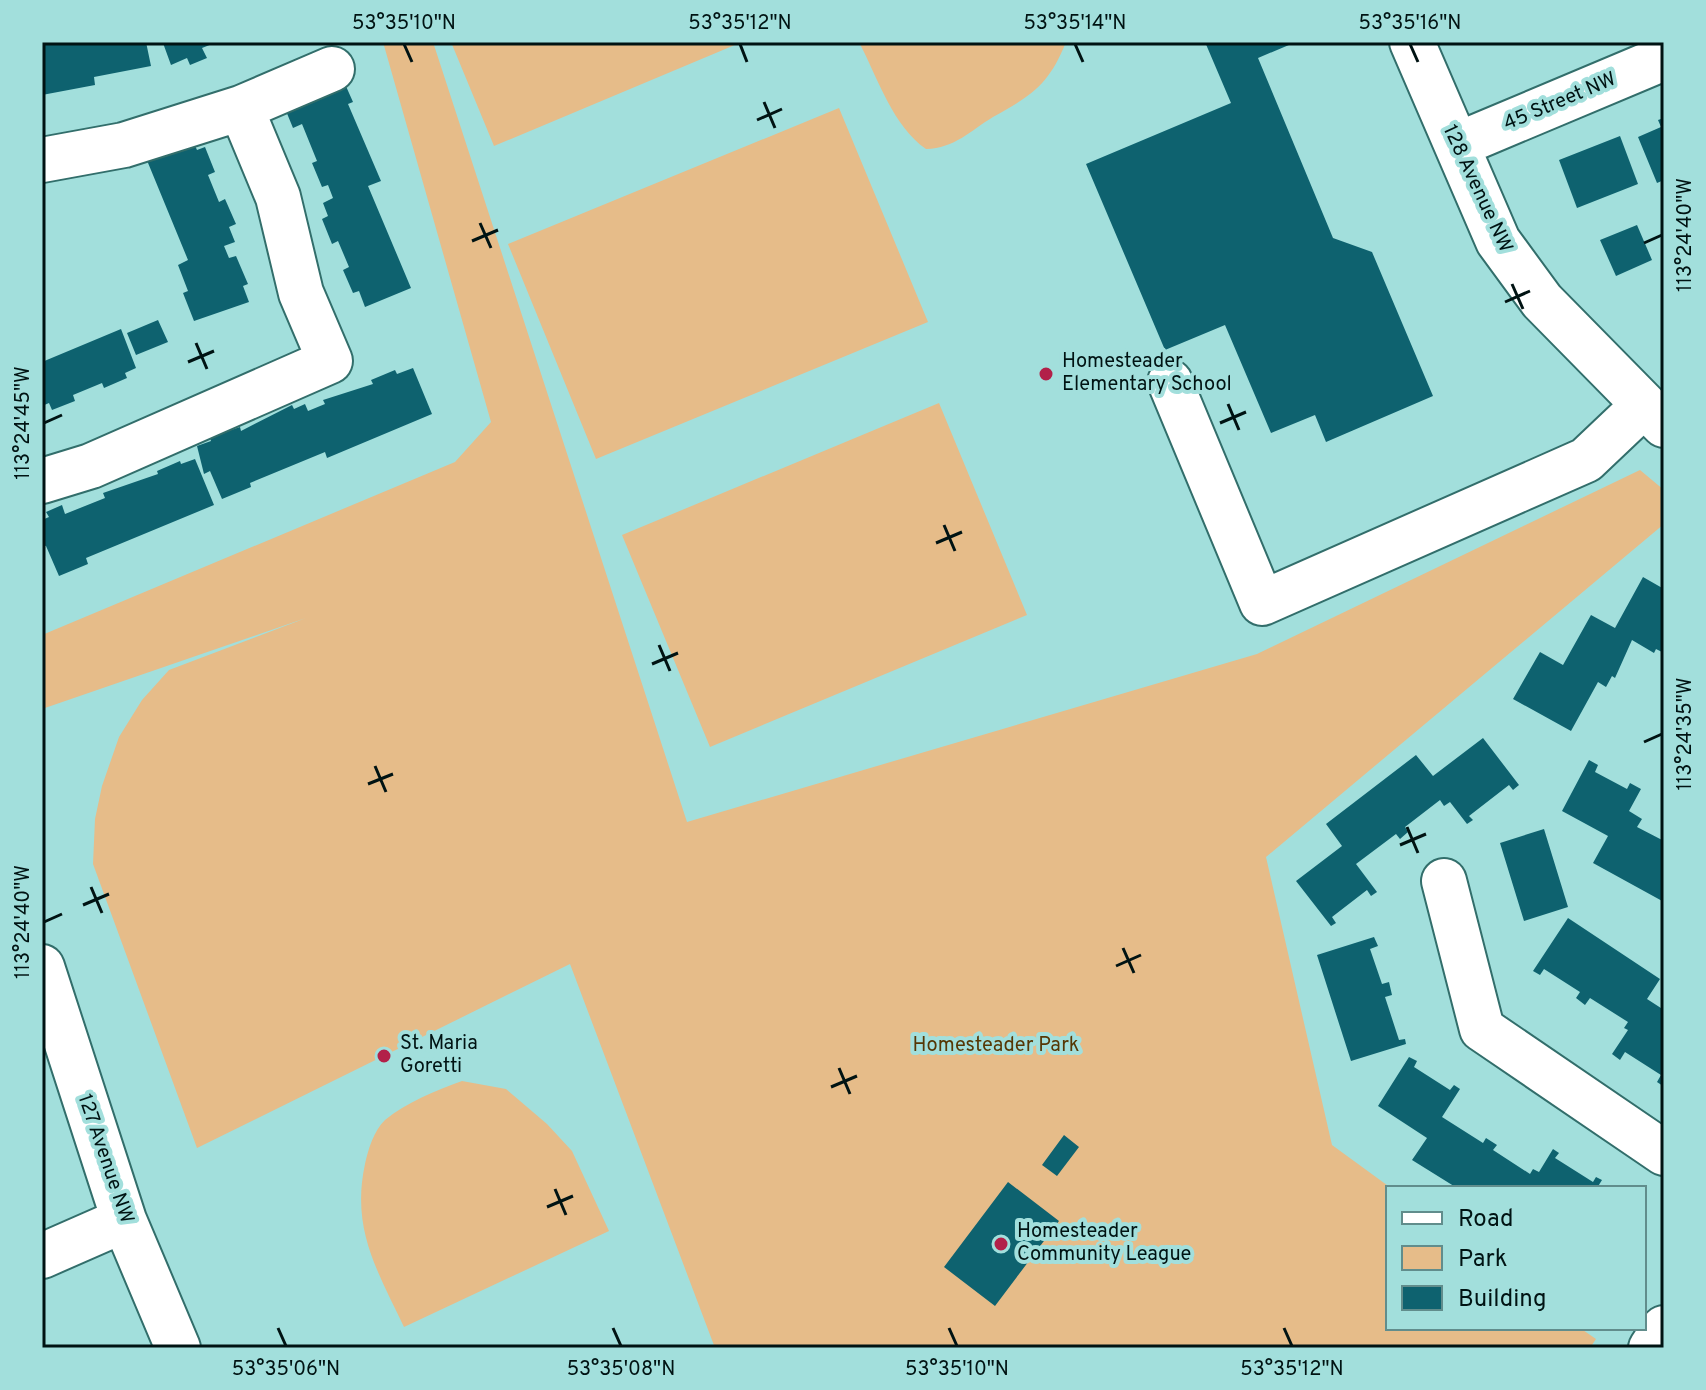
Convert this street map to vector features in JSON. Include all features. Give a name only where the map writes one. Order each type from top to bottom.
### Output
[{"type":"street","name":"128 Avenue NW","points":[[1412,42],[1498,241],[1542,301],[1654,416]]},
{"type":"street","name":"45 Street NW","points":[[1457,145],[1664,58]]},
{"type":"street","points":[[42,160],[124,145],[241,108],[332,69]]},
{"type":"street","points":[[42,481],[91,466],[330,361],[301,293],[278,197],[241,108]]},
{"type":"street","points":[[1170,382],[1262,603],[1586,460],[1654,416]]},
{"type":"street","points":[[1444,881],[1482,1029],[1664,1153]]},
{"type":"street","name":"127 Avenue NW","points":[[42,967],[124,1220],[178,1348]]},
{"type":"street","points":[[42,1256],[124,1220]]},
{"type":"street","points":[[1651,1348],[1664,1328]]},
{"type":"green space","name":"Homesteader Park","points":[[383,42],[433,42],[687,822],[1257,654],[1640,470],[1664,490],[1664,524],[1266,857],[1332,1145],[1388,1186],[1386,1330],[1583,1330],[1596,1339],[1590,1348],[715,1348],[570,964],[197,1148],[93,864],[95,819],[102,786],[119,737],[142,700],[169,670],[306,618],[42,709],[42,635],[455,462],[491,422]]},
{"type":"green space","points":[[451,42],[742,42],[494,146]]},
{"type":"green space","points":[[1066,42],[1053,69],[1028,95],[954,142],[926,149],[904,128],[887,101],[860,44]]},
{"type":"green space","points":[[839,108],[928,322],[596,459],[508,244]]},
{"type":"green space","points":[[939,403],[1027,615],[710,747],[622,535]]},
{"type":"green space","points":[[462,1081],[506,1089],[547,1124],[572,1151],[609,1231],[404,1327],[376,1268],[364,1229],[361,1209],[366,1158],[385,1120],[412,1102]]},
{"type":"building","points":[[146,42],[151,66],[94,77],[95,85],[42,95],[42,43]]},
{"type":"building","points":[[217,42],[202,48],[207,58],[190,65],[187,58],[171,65],[163,43]]},
{"type":"building","points":[[1205,42],[1296,42],[1258,58],[1333,238],[1372,252],[1433,396],[1326,442],[1315,415],[1271,433],[1225,325],[1165,350],[1086,164],[1231,103]]},
{"type":"building","points":[[341,75],[353,102],[348,104],[381,181],[368,186],[411,288],[365,307],[359,291],[353,293],[343,270],[349,267],[338,241],[332,244],[322,219],[328,216],[323,203],[333,198],[328,185],[322,187],[312,163],[317,161],[302,124],[293,128],[286,111]]},
{"type":"building","points":[[1664,118],[1664,180],[1657,183],[1638,137],[1661,127],[1658,120]]},
{"type":"building","points":[[1620,136],[1638,184],[1577,208],[1559,160]]},
{"type":"building","points":[[192,139],[197,150],[205,147],[215,172],[208,175],[219,202],[225,199],[236,224],[229,227],[235,242],[224,246],[229,258],[236,256],[248,284],[243,286],[249,302],[194,321],[183,293],[188,291],[178,265],[188,260],[146,158]]},
{"type":"building","points":[[1637,225],[1652,260],[1616,276],[1600,240]]},
{"type":"building","points":[[158,320],[168,342],[136,355],[127,333]]},
{"type":"building","points":[[121,329],[136,368],[125,373],[127,378],[104,388],[102,383],[73,395],[75,401],[52,410],[49,403],[42,406],[42,362]]},
{"type":"building","points":[[413,368],[432,414],[327,458],[325,452],[250,483],[251,487],[222,499],[210,471],[204,474],[197,446],[211,441],[209,435],[227,427],[228,431],[240,427],[241,431],[292,405],[294,409],[305,404],[308,411],[325,404],[323,400],[373,384],[371,380],[395,370],[397,374]]},
{"type":"building","points":[[195,459],[214,505],[86,558],[88,564],[59,576],[46,546],[42,545],[42,520],[49,517],[46,512],[62,505],[65,514],[105,498],[103,493],[158,474],[157,471],[180,461],[181,464]]},
{"type":"building","points":[[1643,577],[1664,589],[1664,653],[1656,649],[1654,653],[1632,640],[1615,678],[1612,676],[1606,687],[1598,682],[1571,731],[1513,699],[1540,652],[1563,665],[1591,615],[1615,628]]},
{"type":"building","points":[[1483,738],[1519,785],[1513,790],[1509,785],[1469,816],[1473,820],[1467,824],[1450,802],[1444,806],[1440,800],[1405,827],[1408,832],[1400,839],[1396,834],[1356,864],[1377,892],[1371,896],[1367,890],[1332,917],[1336,923],[1331,926],[1296,881],[1342,846],[1326,824],[1416,755],[1433,776]]},
{"type":"building","points":[[1589,760],[1598,765],[1595,772],[1627,789],[1630,783],[1641,789],[1629,811],[1642,819],[1637,827],[1664,841],[1664,902],[1593,863],[1608,836],[1562,811]]},
{"type":"building","points":[[1544,829],[1568,907],[1524,921],[1500,843]]},
{"type":"building","points":[[1568,918],[1660,979],[1647,999],[1664,1010],[1663,1086],[1657,1082],[1661,1075],[1625,1052],[1620,1060],[1612,1054],[1628,1030],[1624,1028],[1628,1022],[1590,998],[1585,1005],[1576,998],[1580,992],[1544,969],[1540,975],[1533,971]]},
{"type":"building","points":[[1374,937],[1378,946],[1370,949],[1382,984],[1389,982],[1392,995],[1385,997],[1399,1040],[1405,1039],[1406,1044],[1351,1061],[1317,955]]},
{"type":"building","points":[[1409,1057],[1417,1061],[1414,1067],[1450,1090],[1454,1085],[1460,1089],[1442,1117],[1483,1143],[1486,1138],[1497,1145],[1493,1150],[1530,1174],[1533,1169],[1539,1172],[1553,1149],[1559,1153],[1555,1158],[1593,1182],[1596,1177],[1602,1180],[1598,1186],[1454,1186],[1412,1160],[1427,1138],[1378,1106]]},
{"type":"building","points":[[1064,1135],[1079,1147],[1057,1176],[1042,1165]]},
{"type":"building","name":"Homesteader Community League","points":[[1008,1182],[1059,1221],[995,1306],[944,1267]]},
{"type":"place","name":"Homesteader Elementary School","points":[[1046,374]]},
{"type":"place","name":"St. Maria Goretti","points":[[384,1056]]},
{"type":"place","name":"Homesteader Community League","points":[[1001,1244]]}]
